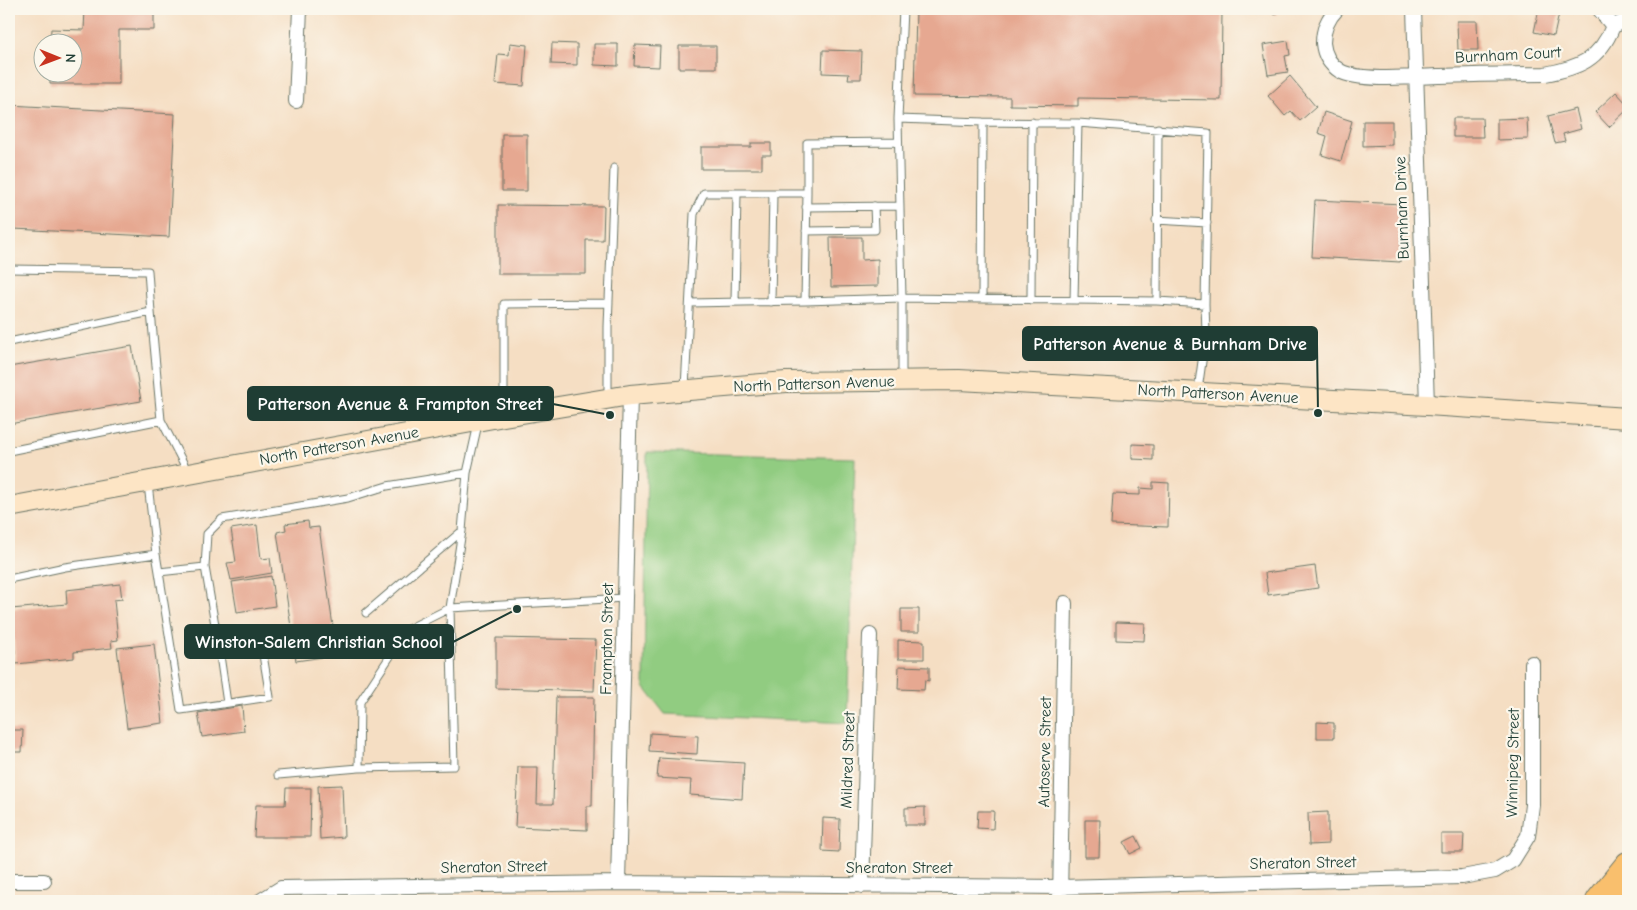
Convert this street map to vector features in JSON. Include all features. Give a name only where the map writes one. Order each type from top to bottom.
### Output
[{"type":"highway","points":[[1598,901],[1628,865]]},
{"type":"main road","name":"North Patterson Avenue","points":[[9,506],[630,395],[786,382],[958,380],[1426,405],[1628,418]]},
{"type":"street","points":[[296,101],[300,9]]},
{"type":"street","name":"Burnham Court","points":[[1337,9],[1324,30],[1323,44],[1326,57],[1330,63],[1341,71],[1354,76],[1415,77],[1545,74],[1578,66],[1590,59],[1608,39],[1613,26]]},
{"type":"street","name":"Burnham Drive","points":[[1414,9],[1426,405]]},
{"type":"street","points":[[1599,9],[1613,26],[1628,20]]},
{"type":"street","name":"Frampton Street","points":[[618,883],[630,395]]},
{"type":"street","name":"Autoserve Street","points":[[1060,901],[1065,603]]},
{"type":"street","name":"Mildred Street","points":[[862,886],[870,635]]},
{"type":"street","name":"Winnipeg Street","points":[[1512,860],[1528,836],[1532,805],[1532,663]]},
{"type":"street","name":"Sheraton Street","points":[[260,901],[281,888],[618,883],[1060,887],[1462,877],[1494,870],[1512,860]]},
{"type":"street","points":[[9,881],[44,881]]},
{"type":"lane","points":[[902,381],[898,119],[903,9]]},
{"type":"lane","points":[[898,119],[1078,123],[1208,133],[1206,333],[1197,393]]},
{"type":"lane","points":[[982,299],[983,122]]},
{"type":"lane","points":[[1031,300],[1032,122]]},
{"type":"lane","points":[[1074,300],[1078,123]]},
{"type":"lane","points":[[1156,302],[1158,128]]},
{"type":"lane","points":[[805,301],[807,143],[898,142]]},
{"type":"lane","points":[[608,399],[608,303],[614,168]]},
{"type":"lane","points":[[685,391],[694,214],[704,193],[806,193]]},
{"type":"lane","points":[[736,302],[737,193]]},
{"type":"lane","points":[[772,302],[773,193]]},
{"type":"lane","points":[[806,231],[875,230],[874,206]]},
{"type":"lane","points":[[806,207],[900,206]]},
{"type":"lane","points":[[1156,220],[1206,223]]},
{"type":"lane","points":[[9,268],[148,271],[161,420],[189,473]]},
{"type":"lane","points":[[690,303],[902,298],[1205,304]]},
{"type":"lane","points":[[504,416],[504,304],[608,303]]},
{"type":"lane","points":[[9,342],[151,312]]},
{"type":"lane","points":[[9,451],[161,420]]},
{"type":"lane","points":[[278,775],[359,768],[454,766],[450,608],[462,531],[467,473],[478,421]]},
{"type":"lane","points":[[227,703],[205,567],[207,534],[222,519],[348,498],[387,486],[467,473]]},
{"type":"lane","points":[[148,481],[156,554],[181,710],[270,697],[260,637],[218,642]]},
{"type":"lane","points":[[366,613],[462,531]]},
{"type":"lane","points":[[9,579],[65,567],[156,554]]},
{"type":"lane","points":[[159,572],[205,567]]},
{"type":"lane","points":[[359,768],[360,702],[408,629],[450,608],[625,598]]},
{"type":"green space","points":[[647,452],[855,458],[847,723],[665,714],[644,687]]},
{"type":"building","points":[[85,9],[154,9],[154,30],[119,30],[119,84],[50,84],[50,82],[82,82],[82,32],[51,32],[51,29],[84,30]]},
{"type":"building","points":[[916,9],[1222,9],[1221,100],[1078,98],[1078,106],[1010,105],[1010,97],[914,96]]},
{"type":"building","points":[[1269,9],[1282,9],[1275,15]]},
{"type":"building","points":[[1539,9],[1560,9],[1554,36],[1534,32]]},
{"type":"building","points":[[1457,21],[1477,21],[1478,50],[1458,50]]},
{"type":"building","points":[[1288,41],[1290,55],[1285,56],[1288,72],[1268,75],[1263,45]]},
{"type":"building","points":[[510,43],[527,45],[524,86],[495,84],[498,54],[509,55]]},
{"type":"building","points":[[552,43],[577,44],[577,65],[551,64]]},
{"type":"building","points":[[594,44],[618,44],[618,66],[594,65]]},
{"type":"building","points":[[635,45],[660,46],[659,67],[634,66]]},
{"type":"building","points":[[679,46],[716,46],[716,68],[679,68]]},
{"type":"building","points":[[823,50],[862,51],[861,79],[848,79],[849,74],[822,73]]},
{"type":"building","points":[[1290,76],[1316,107],[1300,121],[1291,111],[1285,116],[1268,96]]},
{"type":"building","points":[[1616,92],[1628,105],[1628,109],[1609,127],[1595,112]]},
{"type":"building","points":[[9,105],[175,114],[169,237],[14,229],[14,245],[9,244]]},
{"type":"building","points":[[1576,109],[1581,129],[1563,134],[1565,141],[1555,143],[1548,116]]},
{"type":"building","points":[[1324,112],[1352,121],[1341,161],[1322,155],[1327,136],[1318,133]]},
{"type":"building","points":[[1453,118],[1482,118],[1483,137],[1453,137]]},
{"type":"building","points":[[1527,118],[1528,139],[1497,140],[1497,119]]},
{"type":"building","points":[[1363,121],[1392,121],[1392,145],[1363,146]]},
{"type":"building","points":[[502,134],[527,134],[527,191],[502,191]]},
{"type":"building","points":[[751,143],[771,143],[771,155],[762,155],[762,169],[701,169],[701,147],[751,147]]},
{"type":"building","points":[[1315,200],[1403,204],[1400,262],[1312,257]]},
{"type":"building","points":[[498,205],[604,206],[603,240],[586,240],[586,274],[498,274]]},
{"type":"building","points":[[830,237],[862,237],[862,260],[878,259],[878,286],[831,287]]},
{"type":"building","points":[[132,346],[141,401],[9,424],[9,367]]},
{"type":"building","points":[[1132,444],[1153,445],[1153,460],[1132,459]]},
{"type":"building","points":[[1153,482],[1169,483],[1168,527],[1111,525],[1113,494],[1140,495],[1140,488],[1153,489]]},
{"type":"building","points":[[308,521],[309,528],[319,527],[337,655],[296,661],[277,532],[286,530],[285,524]]},
{"type":"building","points":[[257,525],[261,559],[270,558],[272,573],[231,580],[227,563],[236,562],[231,529]]},
{"type":"building","points":[[1315,566],[1318,588],[1268,595],[1265,573]]},
{"type":"building","points":[[271,576],[275,606],[237,612],[232,582]]},
{"type":"building","points":[[120,584],[122,599],[114,600],[118,640],[111,641],[112,648],[74,652],[74,658],[16,664],[11,609],[67,604],[66,590]]},
{"type":"building","points":[[901,609],[919,609],[919,632],[901,632]]},
{"type":"building","points":[[1116,622],[1145,623],[1144,641],[1116,640]]},
{"type":"building","points":[[496,638],[596,640],[594,691],[496,688]]},
{"type":"building","points":[[898,640],[924,641],[924,659],[898,659]]},
{"type":"building","points":[[154,644],[163,723],[127,728],[117,648]]},
{"type":"building","points":[[899,666],[929,667],[929,681],[925,680],[924,690],[898,689]]},
{"type":"building","points":[[556,697],[594,697],[592,806],[587,806],[587,830],[515,827],[518,767],[538,767],[537,804],[553,804]]},
{"type":"building","points":[[242,706],[244,731],[202,737],[198,713]]},
{"type":"building","points":[[1317,722],[1334,723],[1334,738],[1317,738]]},
{"type":"building","points":[[9,730],[23,730],[22,752],[9,752]]},
{"type":"building","points":[[650,733],[698,736],[697,754],[649,751]]},
{"type":"building","points":[[659,758],[744,763],[742,799],[690,795],[691,780],[657,778]]},
{"type":"building","points":[[342,785],[344,837],[320,839],[318,786]]},
{"type":"building","points":[[286,788],[311,788],[310,837],[254,837],[256,805],[285,805]]},
{"type":"building","points":[[925,807],[925,825],[905,825],[905,808]]},
{"type":"building","points":[[978,811],[994,811],[993,829],[977,828]]},
{"type":"building","points":[[1328,812],[1328,844],[1309,845],[1308,813]]},
{"type":"building","points":[[823,818],[840,819],[839,852],[822,851]]},
{"type":"building","points":[[1085,820],[1100,820],[1099,857],[1085,857]]},
{"type":"building","points":[[1441,834],[1464,834],[1463,852],[1441,852]]},
{"type":"building","points":[[1136,836],[1142,848],[1130,854],[1124,842]]},
{"type":"place","name":"Patterson Avenue & Burnham Drive","points":[[1318,413]]},
{"type":"place","name":"Patterson Avenue & Frampton Street","points":[[610,415]]},
{"type":"place","name":"Winston-Salem Christian School","points":[[517,609]]}]
